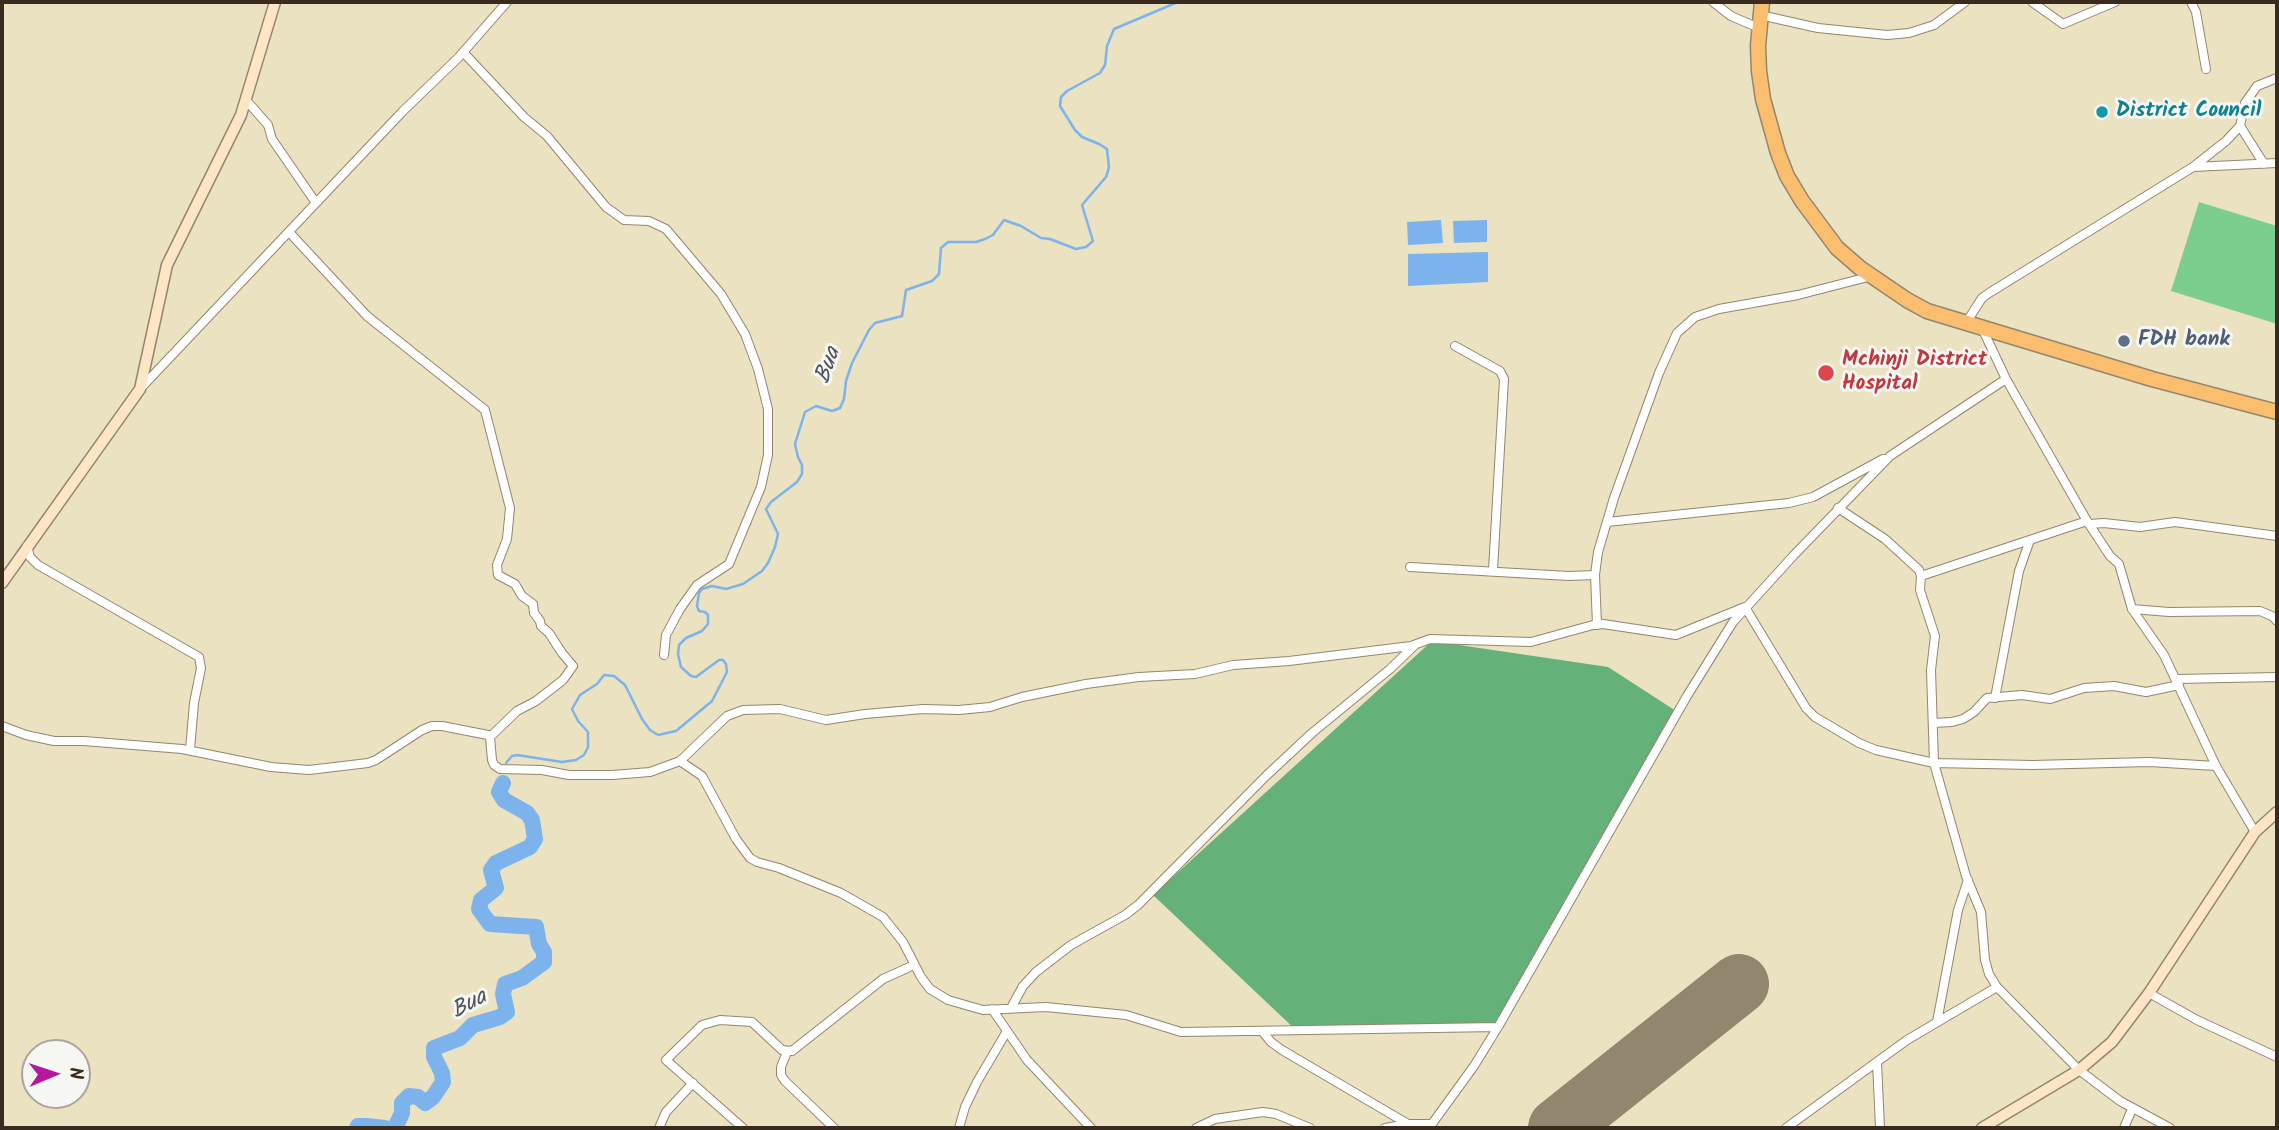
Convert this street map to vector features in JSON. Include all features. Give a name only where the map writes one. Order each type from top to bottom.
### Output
[{"type":"highway","points":[[1760,15],[1759,71],[1763,99],[1787,176],[1837,248],[1872,276],[1927,310],[2152,379],[2277,412]]},
{"type":"street","points":[[140,389],[171,255],[246,100],[275,2]]},
{"type":"street","points":[[2,583],[140,389],[402,111],[463,52],[507,2]]},
{"type":"street","points":[[1713,2],[1731,16],[1760,15],[1818,28],[1887,35],[1909,33],[1934,25],[1965,2]]},
{"type":"street","points":[[2032,2],[2063,24],[2115,2]]},
{"type":"street","points":[[2191,2],[2196,12],[2206,69]]},
{"type":"street","points":[[463,52],[504,97],[547,136],[606,207],[624,220],[649,221],[666,229],[721,294],[745,334],[758,369],[768,409],[768,455],[761,487],[729,564],[697,585],[666,635],[664,655]]},
{"type":"street","points":[[1966,323],[1982,298],[1989,293],[2193,167],[2239,127],[2245,103],[2251,92],[2257,86],[2277,78]]},
{"type":"street","points":[[246,100],[268,125],[272,139],[316,203]]},
{"type":"street","points":[[2239,127],[2264,164]]},
{"type":"street","points":[[2193,167],[2277,163]]},
{"type":"street","points":[[289,232],[367,316],[485,410],[510,508],[507,539],[497,565],[498,575],[515,583],[523,598],[533,604],[534,613],[541,626],[573,666],[563,680],[536,701],[517,711],[490,737]]},
{"type":"street","points":[[1597,625],[1595,575],[1598,552],[1659,373],[1677,334],[1695,317],[1718,309],[1798,295],[1872,276]]},
{"type":"street","points":[[1982,328],[2006,379],[2089,523],[2110,556],[2119,564],[2132,609],[2164,655],[2216,766],[2255,832]]},
{"type":"street","points":[[1455,345],[1500,371],[1504,379],[1493,570]]},
{"type":"street","points":[[1607,522],[1789,503],[1813,497],[1890,456],[2006,379]]},
{"type":"street","points":[[1385,1128],[1408,1124],[1431,1126],[1498,1027],[1687,696],[1733,622],[1890,456]]},
{"type":"street","points":[[1838,508],[1885,539],[1919,570],[1922,576],[1920,590],[1935,636],[1931,670],[1934,763],[1968,880],[1981,912],[1986,967],[1997,987],[2080,1070],[2132,1109],[2170,1128]]},
{"type":"street","points":[[1922,576],[2089,523],[2140,527],[2175,522],[2277,536]]},
{"type":"street","points":[[1995,698],[2019,570],[2030,540]]},
{"type":"street","points":[[27,546],[30,557],[38,565],[200,657],[201,668],[194,703],[190,750]]},
{"type":"street","points":[[1410,567],[1569,576],[1595,575]]},
{"type":"street","points":[[490,737],[492,760],[500,769],[542,770],[569,775],[650,772],[680,761],[727,716],[743,710],[780,709],[826,720],[888,712],[990,707],[1086,684],[1139,677],[1195,674],[1233,665],[1289,661],[1415,645],[1430,639],[1531,642],[1597,625],[1676,635],[1745,607]]},
{"type":"street","points":[[1745,607],[1806,708],[1815,717],[1876,750],[1934,763],[2033,765],[2149,762],[2216,766]]},
{"type":"street","points":[[2132,609],[2169,612],[2260,611],[2272,615],[2277,621]]},
{"type":"street","points":[[1011,1008],[1023,986],[1036,972],[1072,945],[1138,905],[1266,776],[1415,645]]},
{"type":"street","points":[[1933,723],[1963,719],[1975,712],[1984,699],[2022,695],[2050,699],[2084,688],[2114,686],[2146,692],[2178,682],[2277,677]]},
{"type":"street","points":[[2,726],[54,741],[190,750],[271,767],[309,770],[376,761],[432,726],[490,737]]},
{"type":"street","points":[[680,761],[702,776],[736,839],[750,858],[841,893],[883,917],[903,942],[930,989],[937,995],[971,1007],[1046,1007],[1126,1015],[1181,1032],[1498,1027]]},
{"type":"street","points":[[1982,1128],[2080,1070],[2112,1042],[2149,993],[2255,832],[2277,812]]},
{"type":"street","points":[[1937,1022],[1958,909],[1968,880]]},
{"type":"street","points":[[743,1128],[666,1060],[706,1022],[720,1020],[752,1022],[782,1050],[794,1050],[883,979],[914,965]]},
{"type":"street","points":[[1786,1128],[1907,1040],[1997,987]]},
{"type":"street","points":[[2149,993],[2197,1020],[2277,1057]]},
{"type":"street","points":[[992,1009],[1027,1060],[1091,1128]]},
{"type":"street","points":[[959,1128],[977,1082],[1007,1031]]},
{"type":"street","points":[[1262,1031],[1282,1050],[1408,1124]]},
{"type":"street","points":[[787,1052],[781,1067],[785,1082],[834,1128]]},
{"type":"street","points":[[1877,1062],[1880,1128]]},
{"type":"street","points":[[659,1128],[666,1112],[693,1083]]},
{"type":"street","points":[[2124,1128],[2132,1109]]},
{"type":"street","points":[[1196,1128],[1215,1119],[1263,1112],[1276,1114],[1310,1128]]},
{"type":"green space","points":[[2199,202],[2277,226],[2277,324],[2171,291]]},
{"type":"green space","points":[[1432,641],[1608,667],[1676,711],[1499,1025],[1297,1031],[1153,895]]},
{"type":"water","points":[[1441,220],[1443,243],[1408,245],[1407,222]]},
{"type":"water","points":[[1487,220],[1487,242],[1454,243],[1453,221]]},
{"type":"water","points":[[1488,252],[1488,282],[1408,286],[1408,254]]},
{"type":"waterway","name":"Bua","points":[[506,763],[512,756],[517,755],[562,762],[576,760],[584,755],[588,747],[588,732],[572,709],[580,695],[597,684],[604,675],[614,676],[625,685],[642,719],[650,730],[658,735],[676,731],[712,701],[727,672],[726,664],[719,660],[696,677],[691,676],[681,667],[679,645],[686,638],[702,631],[708,624],[708,615],[699,611],[697,606],[702,589],[712,586],[726,589],[743,584],[762,571],[768,563],[778,534],[766,509],[797,482],[802,474],[795,444],[805,412],[816,406],[832,411],[840,408],[852,363],[869,330],[875,323],[902,316],[906,290],[932,281],[939,274],[941,248],[948,242],[976,242],[985,239],[993,235],[1004,220],[1041,238],[1076,249],[1086,247],[1093,241],[1082,205],[1106,177],[1109,168],[1107,149],[1082,137],[1075,130],[1060,106],[1061,97],[1100,73],[1105,65],[1107,46],[1114,29],[1178,2]]},
{"type":"waterway","name":"Bua","points":[[395,1128],[402,1113],[402,1103],[409,1096],[418,1097],[425,1103],[433,1097],[443,1082],[442,1073],[434,1057],[434,1048],[460,1038],[473,1025],[500,1017],[507,1012],[503,994],[505,984],[522,978],[544,962],[544,952],[539,944],[536,927],[490,924],[479,909],[481,900],[496,888],[491,870],[496,863],[530,847],[535,839],[532,820],[527,813],[504,800],[499,792],[503,783]]},
{"type":"waterway","name":"Bua","points":[[357,1128],[385,1128]]},
{"type":"runway","points":[[1558,1128],[1739,984]]},
{"type":"place","name":"District Council","points":[[2102,112]]},
{"type":"place","name":"FDH bank","points":[[2124,341]]},
{"type":"place","name":"Mchinji District Hospital","points":[[1826,373]]}]
